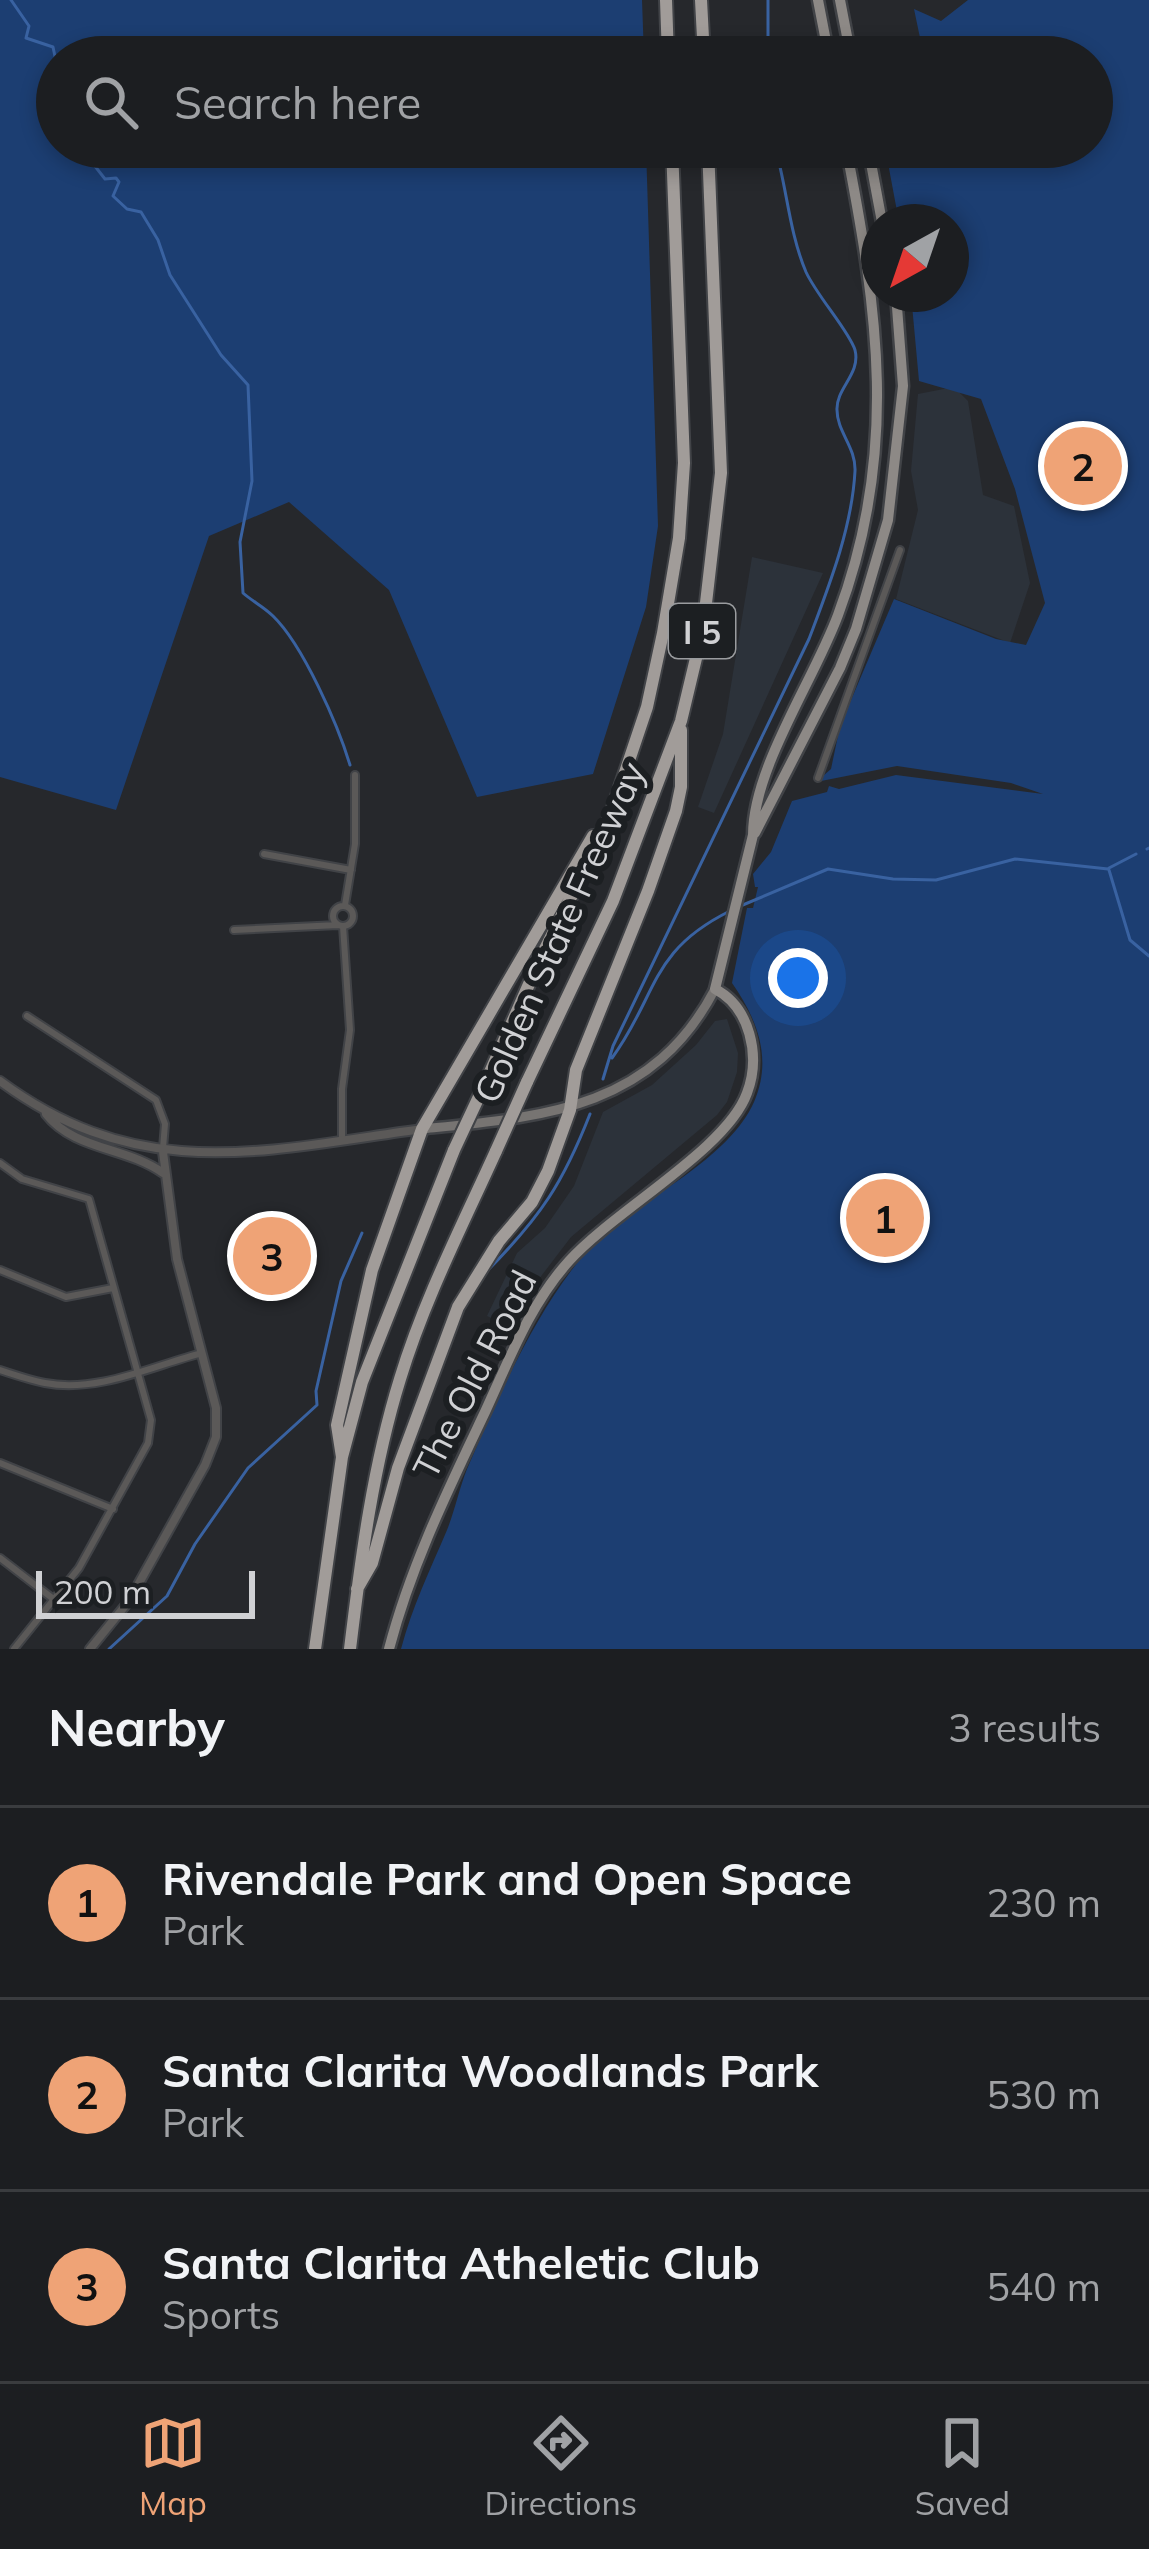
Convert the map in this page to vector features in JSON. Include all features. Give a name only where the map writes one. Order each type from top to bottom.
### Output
[{"type":"highway","points":[[666,0],[667,36]]},
{"type":"highway","points":[[701,0],[703,36]]},
{"type":"highway","name":"Golden State Freeway","points":[[315,1649],[342,1457],[369,1364],[454,1150],[616,800],[647,706],[679,538],[684,463],[673,168]]},
{"type":"highway","name":"Golden State Freeway","points":[[350,1649],[379,1454],[400,1378],[426,1306],[613,901],[682,721],[703,628],[721,473],[709,168]]},
{"type":"highway","points":[[357,1589],[372,1563],[398,1468],[458,1307],[541,1187],[570,1110],[576,1070],[676,811],[682,721]]},
{"type":"highway","points":[[342,1457],[337,1425],[372,1270],[422,1129],[554,898],[616,800]]},
{"type":"main road","points":[[818,0],[825,36]]},
{"type":"main road","points":[[841,0],[847,36]]},
{"type":"main road","points":[[753,836],[753,818],[770,767],[852,574],[873,482],[878,348],[870,272],[850,168]]},
{"type":"main road","points":[[872,168],[879,204]]},
{"type":"main road","points":[[422,1129],[570,1110],[621,1086],[657,1061],[698,1017],[715,989],[753,836],[848,649],[888,520],[903,386],[897,312]]},
{"type":"main road","name":"The Old Road","points":[[389,1649],[421,1550],[542,1296],[589,1239],[724,1131],[742,1103],[752,1076],[751,1042],[737,1007],[715,989]]},
{"type":"street","points":[[818,778],[900,550]]},
{"type":"street","points":[[234,931],[340,925],[354,918],[345,905],[355,776]]},
{"type":"street","points":[[264,854],[351,870]]},
{"type":"street","points":[[342,1141],[342,1089],[350,1030],[340,925],[333,918],[334,910],[345,905]]},
{"type":"street","points":[[27,1016],[156,1100],[165,1124],[163,1173],[182,1284],[217,1421],[212,1448],[129,1601],[90,1649]]},
{"type":"street","points":[[0,1081],[41,1108],[102,1136],[163,1152],[247,1153],[422,1129]]},
{"type":"street","points":[[41,1108],[56,1127],[139,1157],[163,1173]]},
{"type":"street","points":[[0,1163],[22,1179],[89,1199],[151,1420],[148,1443],[112,1509],[56,1601],[14,1649]]},
{"type":"street","points":[[0,1270],[66,1297],[113,1288]]},
{"type":"street","points":[[0,1370],[48,1384],[83,1383],[139,1373],[202,1353]]},
{"type":"street","points":[[0,1463],[112,1509]]},
{"type":"street","points":[[0,1558],[56,1601]]},
{"type":"shaded area","points":[[0,0],[642,0],[643,36],[36,36],[36,168],[647,168],[658,526],[646,607],[593,774],[477,797],[389,590],[289,502],[209,536],[116,810],[0,777]]},
{"type":"shaded area","points":[[968,0],[1149,0],[1149,1649],[401,1649],[479,1441],[540,1317],[598,1240],[706,1160],[742,1123],[754,1102],[762,1070],[760,1039],[732,983],[747,908],[753,908],[758,887],[753,874],[771,852],[792,801],[827,792],[829,786],[839,789],[896,775],[1043,794],[1011,783],[897,766],[816,782],[831,769],[840,726],[894,599],[996,639],[1026,645],[1045,603],[1015,489],[981,399],[919,381],[913,312],[969,312],[969,204],[896,204],[889,168],[1113,168],[1113,36],[920,36],[914,9],[941,21]]},
{"type":"shaded area","points":[[954,387],[968,401],[983,495],[1014,506],[1030,583],[1010,643],[896,599],[918,510],[911,471],[918,394]]},
{"type":"shaded area","points":[[752,557],[823,573],[714,813],[698,807],[723,734]]},
{"type":"shaded area","points":[[727,1019],[738,1053],[737,1072],[717,1115],[571,1237],[529,1292],[510,1327],[487,1316],[517,1253],[545,1228],[574,1186],[603,1112],[652,1085],[715,1021]]},
{"type":"waterway","points":[[11,0],[29,26],[26,38],[36,41]]},
{"type":"waterway","points":[[768,0],[768,36]]},
{"type":"waterway","points":[[96,168],[105,179],[119,182],[113,196],[127,209],[141,212],[158,240],[170,275],[221,355],[248,385],[252,481],[240,542],[243,593],[273,616],[296,646],[350,765]]},
{"type":"waterway","points":[[603,1079],[613,1046],[809,639],[849,514],[855,462],[837,410],[855,366],[855,350],[806,272],[780,168]]},
{"type":"waterway","points":[[1109,868],[1136,854]]},
{"type":"waterway","points":[[738,907],[828,869],[936,880],[1015,859],[1108,869]]},
{"type":"waterway","points":[[1109,870],[1130,940],[1149,956]]},
{"type":"waterway","points":[[612,1058],[669,958],[704,926],[730,911]]},
{"type":"waterway","points":[[489,1269],[549,1198],[590,1114]]},
{"type":"waterway","points":[[109,1649],[167,1596],[195,1544],[248,1468],[317,1405],[316,1391],[341,1281],[362,1233]]},
{"type":"place","name":"Santa Clarita Woodlands Park","points":[[1083,466]]},
{"type":"place","name":"Rivendale Park and Open Space","points":[[885,1218]]},
{"type":"place","name":"Santa Clarita Atheletic Club","points":[[272,1256]]}]
